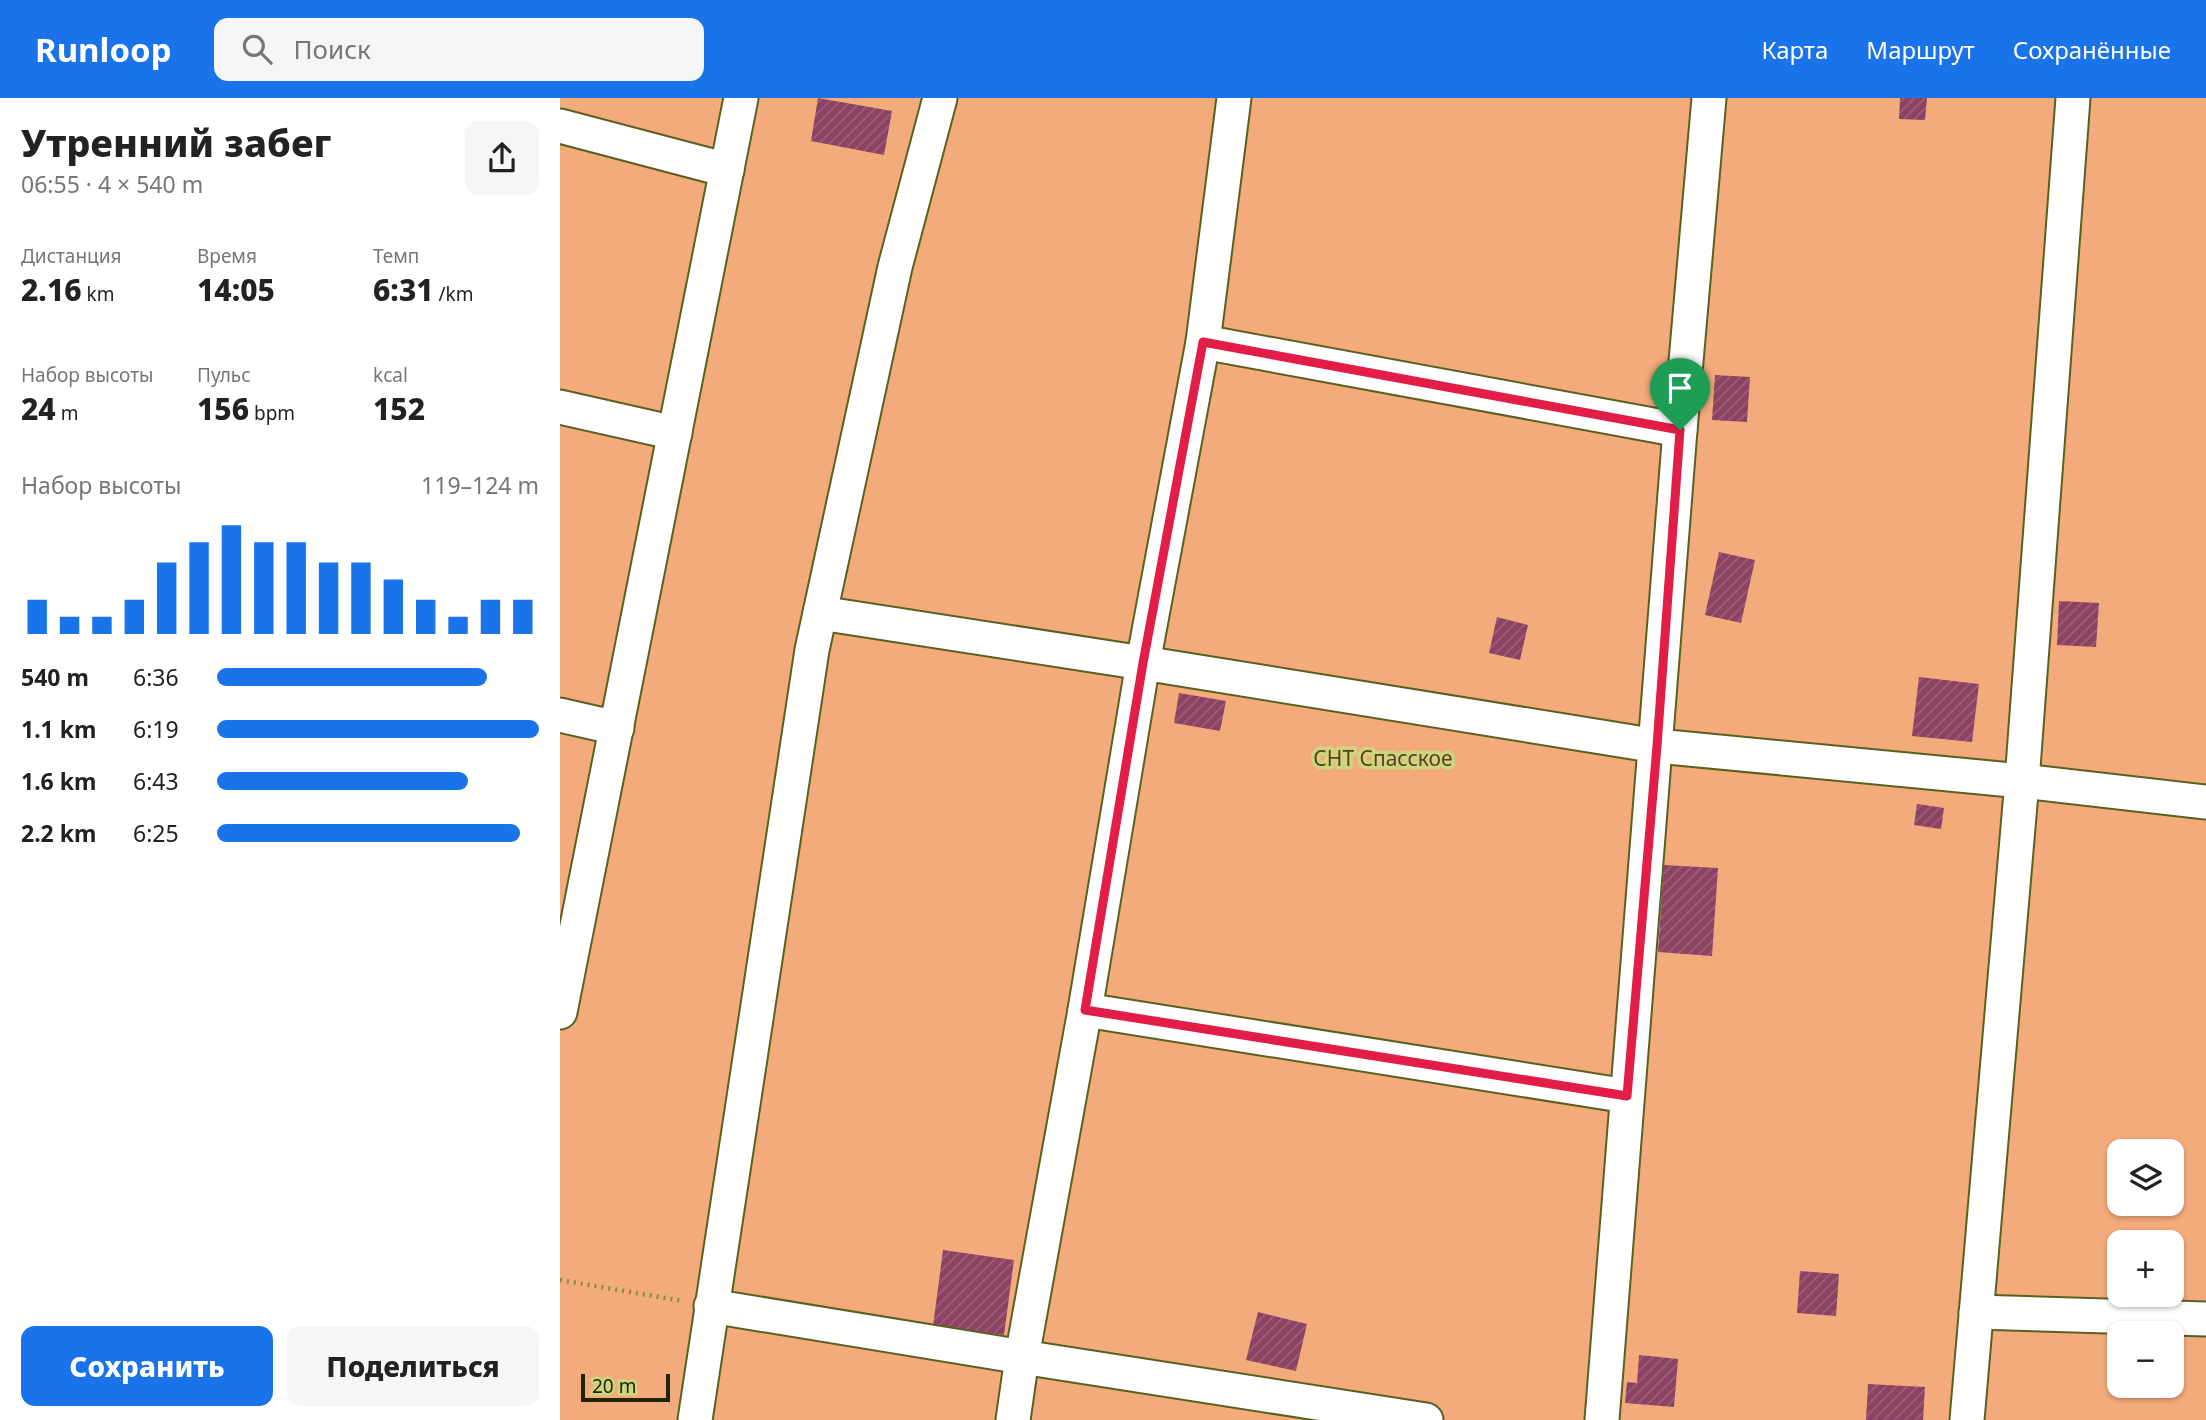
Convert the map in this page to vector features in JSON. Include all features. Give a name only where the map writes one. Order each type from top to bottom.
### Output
[{"type":"street","points":[[560,1012],[741,98]]},
{"type":"street","points":[[695,1420],[811,650],[895,267],[940,98]]},
{"type":"street","points":[[1013,1420],[1143,663],[1203,342],[1234,98]]},
{"type":"street","points":[[1602,1420],[1680,430],[1709,98]]},
{"type":"street","points":[[1967,1420],[2022,781],[2073,98]]},
{"type":"street","points":[[560,126],[727,170]]},
{"type":"street","points":[[1203,342],[1680,430]]},
{"type":"street","points":[[560,407],[675,433]]},
{"type":"street","points":[[820,613],[1657,746],[2022,781],[2206,802]]},
{"type":"street","points":[[560,715],[617,728]]},
{"type":"street","points":[[1085,1010],[1627,1096]]},
{"type":"street","points":[[712,1306],[1426,1420]]},
{"type":"street","points":[[1976,1312],[2206,1319]]},
{"type":"path","points":[[560,1280],[712,1306]]},
{"type":"green space","name":"СНТ Спасское","points":[[560,98],[2206,98],[2206,1420],[560,1420]]},
{"type":"building","points":[[818,98],[892,111],[884,155],[811,141]]},
{"type":"building","points":[[1900,98],[1927,98],[1925,120],[1899,119]]},
{"type":"building","points":[[1715,375],[1750,377],[1747,422],[1712,420]]},
{"type":"building","points":[[1719,552],[1755,560],[1741,623],[1705,615]]},
{"type":"building","points":[[2059,601],[2099,603],[2096,647],[2057,645]]},
{"type":"building","points":[[1497,617],[1528,625],[1520,660],[1489,653]]},
{"type":"building","points":[[1919,677],[1979,684],[1972,742],[1912,736]]},
{"type":"building","points":[[1179,693],[1226,701],[1220,731],[1174,723]]},
{"type":"building","points":[[1917,804],[1944,808],[1941,829],[1914,825]]},
{"type":"building","points":[[1664,865],[1718,868],[1712,956],[1658,952]]},
{"type":"building","points":[[943,1250],[1014,1260],[1004,1335],[933,1326]]},
{"type":"building","points":[[1800,1271],[1839,1274],[1836,1316],[1797,1313]]},
{"type":"building","points":[[1258,1312],[1307,1324],[1296,1371],[1246,1360]]},
{"type":"building","points":[[1639,1355],[1678,1359],[1674,1407],[1625,1403],[1627,1382],[1637,1383]]},
{"type":"building","points":[[1868,1384],[1925,1387],[1923,1420],[1866,1420]]},
{"type":"route","points":[[1203,342],[1680,430],[1657,746],[1627,1096],[1085,1010],[1143,663],[1203,342]]}]
